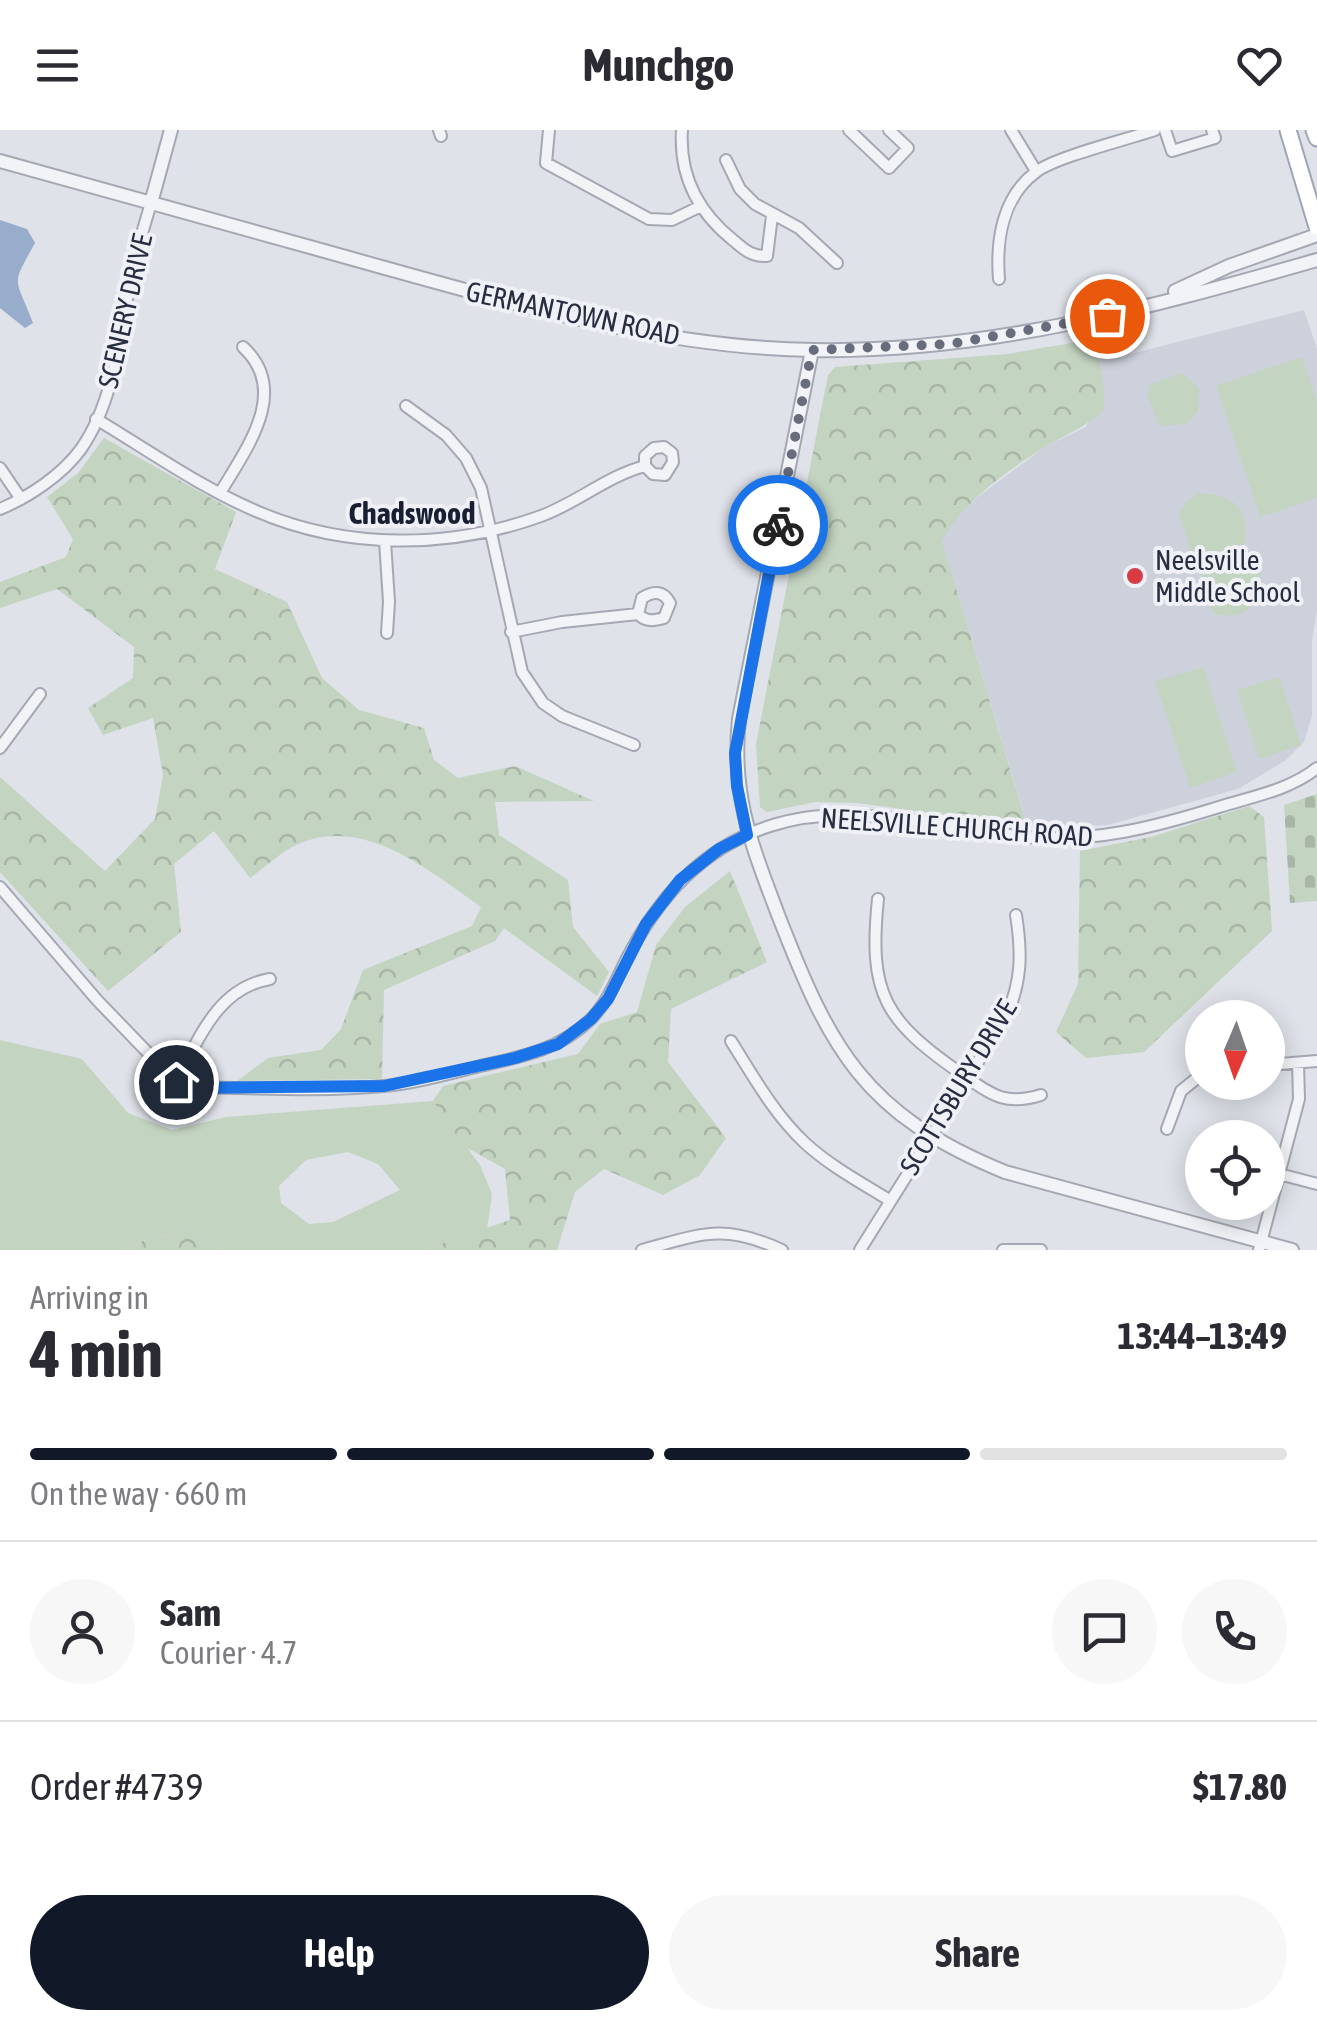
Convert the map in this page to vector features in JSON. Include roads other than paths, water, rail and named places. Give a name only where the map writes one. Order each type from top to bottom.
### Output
[{"type":"main road","points":[[1288,130],[1317,227]]},
{"type":"main road","points":[[1314,130],[1317,138]]},
{"type":"street","name":"SCENERY DRIVE","points":[[0,509],[61,470],[80,449],[96,419],[112,380],[134,262],[171,130]]},
{"type":"street","points":[[548,130],[546,163],[650,219],[672,220],[700,208]]},
{"type":"street","points":[[682,130],[684,160],[700,208],[714,224],[756,256],[767,256],[772,216]]},
{"type":"street","points":[[848,130],[889,168],[908,148],[889,130]]},
{"type":"street","points":[[1011,130],[1036,171]]},
{"type":"street","points":[[999,279],[998,238],[1004,220],[1011,202],[1036,171],[1155,130]]},
{"type":"street","points":[[1165,130],[1172,152],[1215,138],[1212,130]]},
{"type":"street","points":[[726,160],[740,188],[772,216],[799,228],[837,263]]},
{"type":"street","name":"GERMANTOWN ROAD","points":[[0,161],[578,320],[680,338],[812,350],[980,340],[1088,321],[1317,260]]},
{"type":"street","name":"GERMANTOWN ROAD","points":[[1158,301],[1230,266],[1317,235]]},
{"type":"street","points":[[220,493],[255,433],[263,410],[264,376],[254,357],[243,347]]},
{"type":"street","points":[[812,350],[735,753],[747,835],[806,988],[833,1040],[876,1093],[930,1136],[962,1154],[1005,1172],[1260,1246],[1292,1250]]},
{"type":"street","points":[[406,406],[446,435],[466,458],[481,488],[522,672],[543,702],[562,716],[634,744]]},
{"type":"street","points":[[96,419],[256,511],[301,528],[345,537],[436,540],[489,531],[544,515],[626,471],[644,466]]},
{"type":"street","points":[[0,468],[20,499]]},
{"type":"street","points":[[385,540],[387,633]]},
{"type":"street","points":[[511,632],[638,614]]},
{"type":"street","points":[[0,748],[40,694]]},
{"type":"street","name":"NEELSVILLE CHURCH ROAD","points":[[176,1082],[194,1088],[384,1086],[515,1058],[558,1044],[591,1019],[608,999],[646,924],[680,880],[719,849],[795,819],[840,816],[1026,837],[1109,836],[1156,827],[1268,792],[1317,768]]},
{"type":"street","points":[[0,887],[102,1005],[176,1082],[217,1009],[250,982],[270,979]]},
{"type":"street","points":[[878,899],[874,962],[884,996],[899,1023],[917,1043],[987,1092],[1020,1102],[1042,1094]]},
{"type":"street","name":"SCOTTSBURY DRIVE","points":[[860,1250],[1015,996],[1022,952],[1016,915]]},
{"type":"street","points":[[730,1041],[774,1110],[804,1142],[889,1200]]},
{"type":"street","points":[[1285,1064],[1317,1061]]},
{"type":"street","points":[[1285,1154],[1299,1099],[1298,1063]]},
{"type":"street","points":[[1166,1129],[1185,1088]]},
{"type":"street","points":[[1285,1175],[1317,1184]]},
{"type":"street","points":[[1260,1246],[1267,1220]]},
{"type":"street","points":[[642,1250],[708,1232],[732,1232],[782,1250]]},
{"type":"street","points":[[1004,1250],[1041,1250]]},
{"type":"water","points":[[0,220],[27,229],[35,243],[18,282],[33,323],[25,328],[0,308]]},
{"type":"place","name":"Neelsville Middle School","points":[[1135,576]]},
{"type":"district","name":"Chadswood","points":[[412,513]]}]
